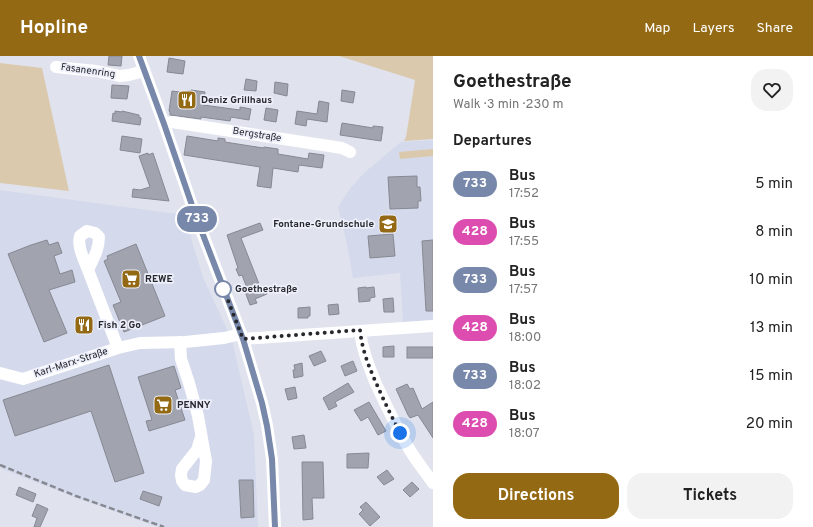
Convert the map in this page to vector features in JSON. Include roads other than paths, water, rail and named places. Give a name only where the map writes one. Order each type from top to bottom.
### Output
[{"type":"street","points":[[139,56],[195,214],[242,337],[262,403],[272,459],[275,527]]},
{"type":"street","name":"Fasanenring","points":[[56,66],[96,71],[120,76],[144,71]]},
{"type":"street","name":"Bergstraße","points":[[164,124],[172,122],[262,135],[342,148],[350,152]]},
{"type":"street","name":"Karl-Marx-Straße","points":[[88,270],[118,348]]},
{"type":"street","points":[[242,337],[433,326]]},
{"type":"street","points":[[360,330],[363,350],[385,404],[411,451],[433,483]]},
{"type":"street","name":"Karl-Marx-Straße","points":[[0,373],[23,379],[118,348],[140,343],[180,342],[242,337]]},
{"type":"street","points":[[180,342],[181,359],[198,416],[201,437]]},
{"type":"railway","points":[[0,465],[76,496],[164,527]]},
{"type":"place","name":"Deniz Grillhaus","points":[[187,100]]},
{"type":"place","name":"Fontane-Grundschule","points":[[388,224]]},
{"type":"place","name":"REWE","points":[[131,279]]},
{"type":"place","name":"Goethestraße","points":[[223,289]]},
{"type":"place","name":"Fish 2 Go","points":[[84,325]]},
{"type":"place","name":"PENNY","points":[[163,405]]}]
